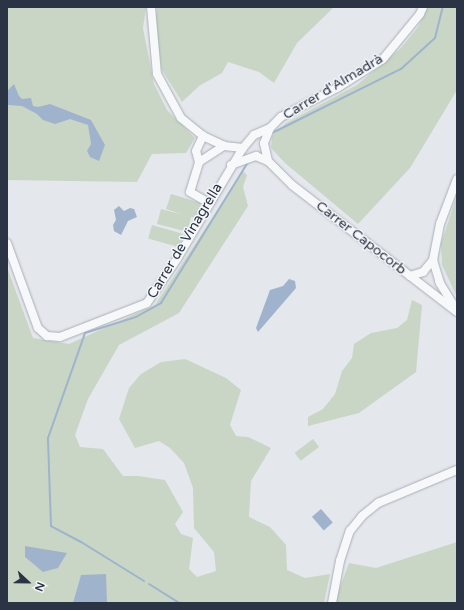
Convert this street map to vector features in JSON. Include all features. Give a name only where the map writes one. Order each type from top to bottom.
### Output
[{"type":"street","points":[[151,7],[157,74],[181,118],[203,136],[224,146],[243,148]]},
{"type":"street","name":"Carrer d'Almadrà","points":[[270,128],[281,116],[337,88],[383,59],[420,14],[423,7]]},
{"type":"street","points":[[268,161],[264,143],[270,128]]},
{"type":"street","name":"Carrer de Vinagrella","points":[[7,243],[38,328],[47,336],[60,336],[147,303],[177,259],[230,165],[254,135],[270,128]]},
{"type":"street","points":[[203,136],[196,151],[199,162],[190,192],[209,203]]},
{"type":"street","points":[[199,162],[224,146]]},
{"type":"street","points":[[230,165],[256,156],[268,161]]},
{"type":"street","name":"Carrer Capocorb","points":[[268,161],[292,184],[457,311]]},
{"type":"street","points":[[457,179],[440,224],[433,260],[440,283],[457,311]]},
{"type":"street","points":[[410,276],[423,272],[433,260]]},
{"type":"street","points":[[332,603],[340,561],[350,531],[362,516],[378,503],[457,470]]},
{"type":"green space","points":[[7,7],[146,7],[143,28],[154,84],[167,110],[195,138],[186,153],[152,154],[137,182],[7,180]]},
{"type":"green space","points":[[157,7],[334,7],[297,43],[274,83],[259,72],[228,62],[222,73],[199,86],[182,102],[162,70],[155,27]]},
{"type":"green space","points":[[428,7],[457,7],[457,90],[410,168],[358,224],[285,163],[271,148],[272,136],[286,123],[357,85],[400,49],[418,27]]},
{"type":"green space","points":[[243,171],[247,175],[243,187],[248,206],[179,313],[119,345],[88,399],[75,435],[80,447],[103,449],[123,476],[138,476],[165,480],[183,512],[175,524],[181,534],[193,538],[189,569],[197,577],[216,571],[214,552],[194,528],[193,488],[184,463],[170,448],[159,441],[135,448],[119,419],[129,388],[141,374],[161,362],[185,359],[226,378],[241,390],[230,425],[236,436],[248,437],[271,448],[251,481],[249,517],[270,527],[286,545],[287,570],[305,578],[330,574],[324,603],[7,603],[7,267],[33,338],[69,344],[155,305]]},
{"type":"green space","points":[[171,194],[201,203],[196,218],[191,217],[188,232],[157,224],[161,209],[184,215],[166,209]]},
{"type":"green space","points":[[457,195],[457,297],[442,265],[441,244]]},
{"type":"green space","points":[[152,225],[183,234],[179,247],[148,238]]},
{"type":"green space","points":[[412,300],[422,305],[416,372],[359,413],[308,426],[308,417],[323,409],[335,394],[342,371],[352,358],[354,344],[371,333],[397,328],[407,320]]},
{"type":"green space","points":[[313,439],[319,447],[301,461],[295,453]]},
{"type":"green space","points":[[457,542],[457,603],[334,603],[349,563],[376,568]]},
{"type":"water","points":[[14,84],[19,96],[22,99],[31,98],[33,106],[38,107],[50,104],[91,120],[105,145],[99,161],[90,157],[87,151],[91,144],[88,125],[70,119],[55,124],[43,120],[37,114],[22,106],[8,105],[7,91]]},
{"type":"water","points":[[119,206],[124,211],[130,208],[134,209],[137,217],[128,221],[121,235],[114,231],[113,225],[116,220],[114,210]]},
{"type":"water","points":[[289,279],[295,281],[296,288],[258,332],[256,328],[270,290],[283,286]]},
{"type":"water","points":[[321,509],[333,523],[324,530],[312,517]]},
{"type":"water","points":[[25,546],[67,553],[58,568],[43,572],[25,557]]},
{"type":"water","points":[[106,574],[107,603],[73,603],[81,575]]},
{"type":"waterway","points":[[272,133],[401,69],[435,38],[443,7]]},
{"type":"waterway","points":[[144,581],[81,542],[51,526],[48,438],[85,333],[136,317],[161,303],[248,162]]},
{"type":"waterway","points":[[149,584],[179,603]]}]
